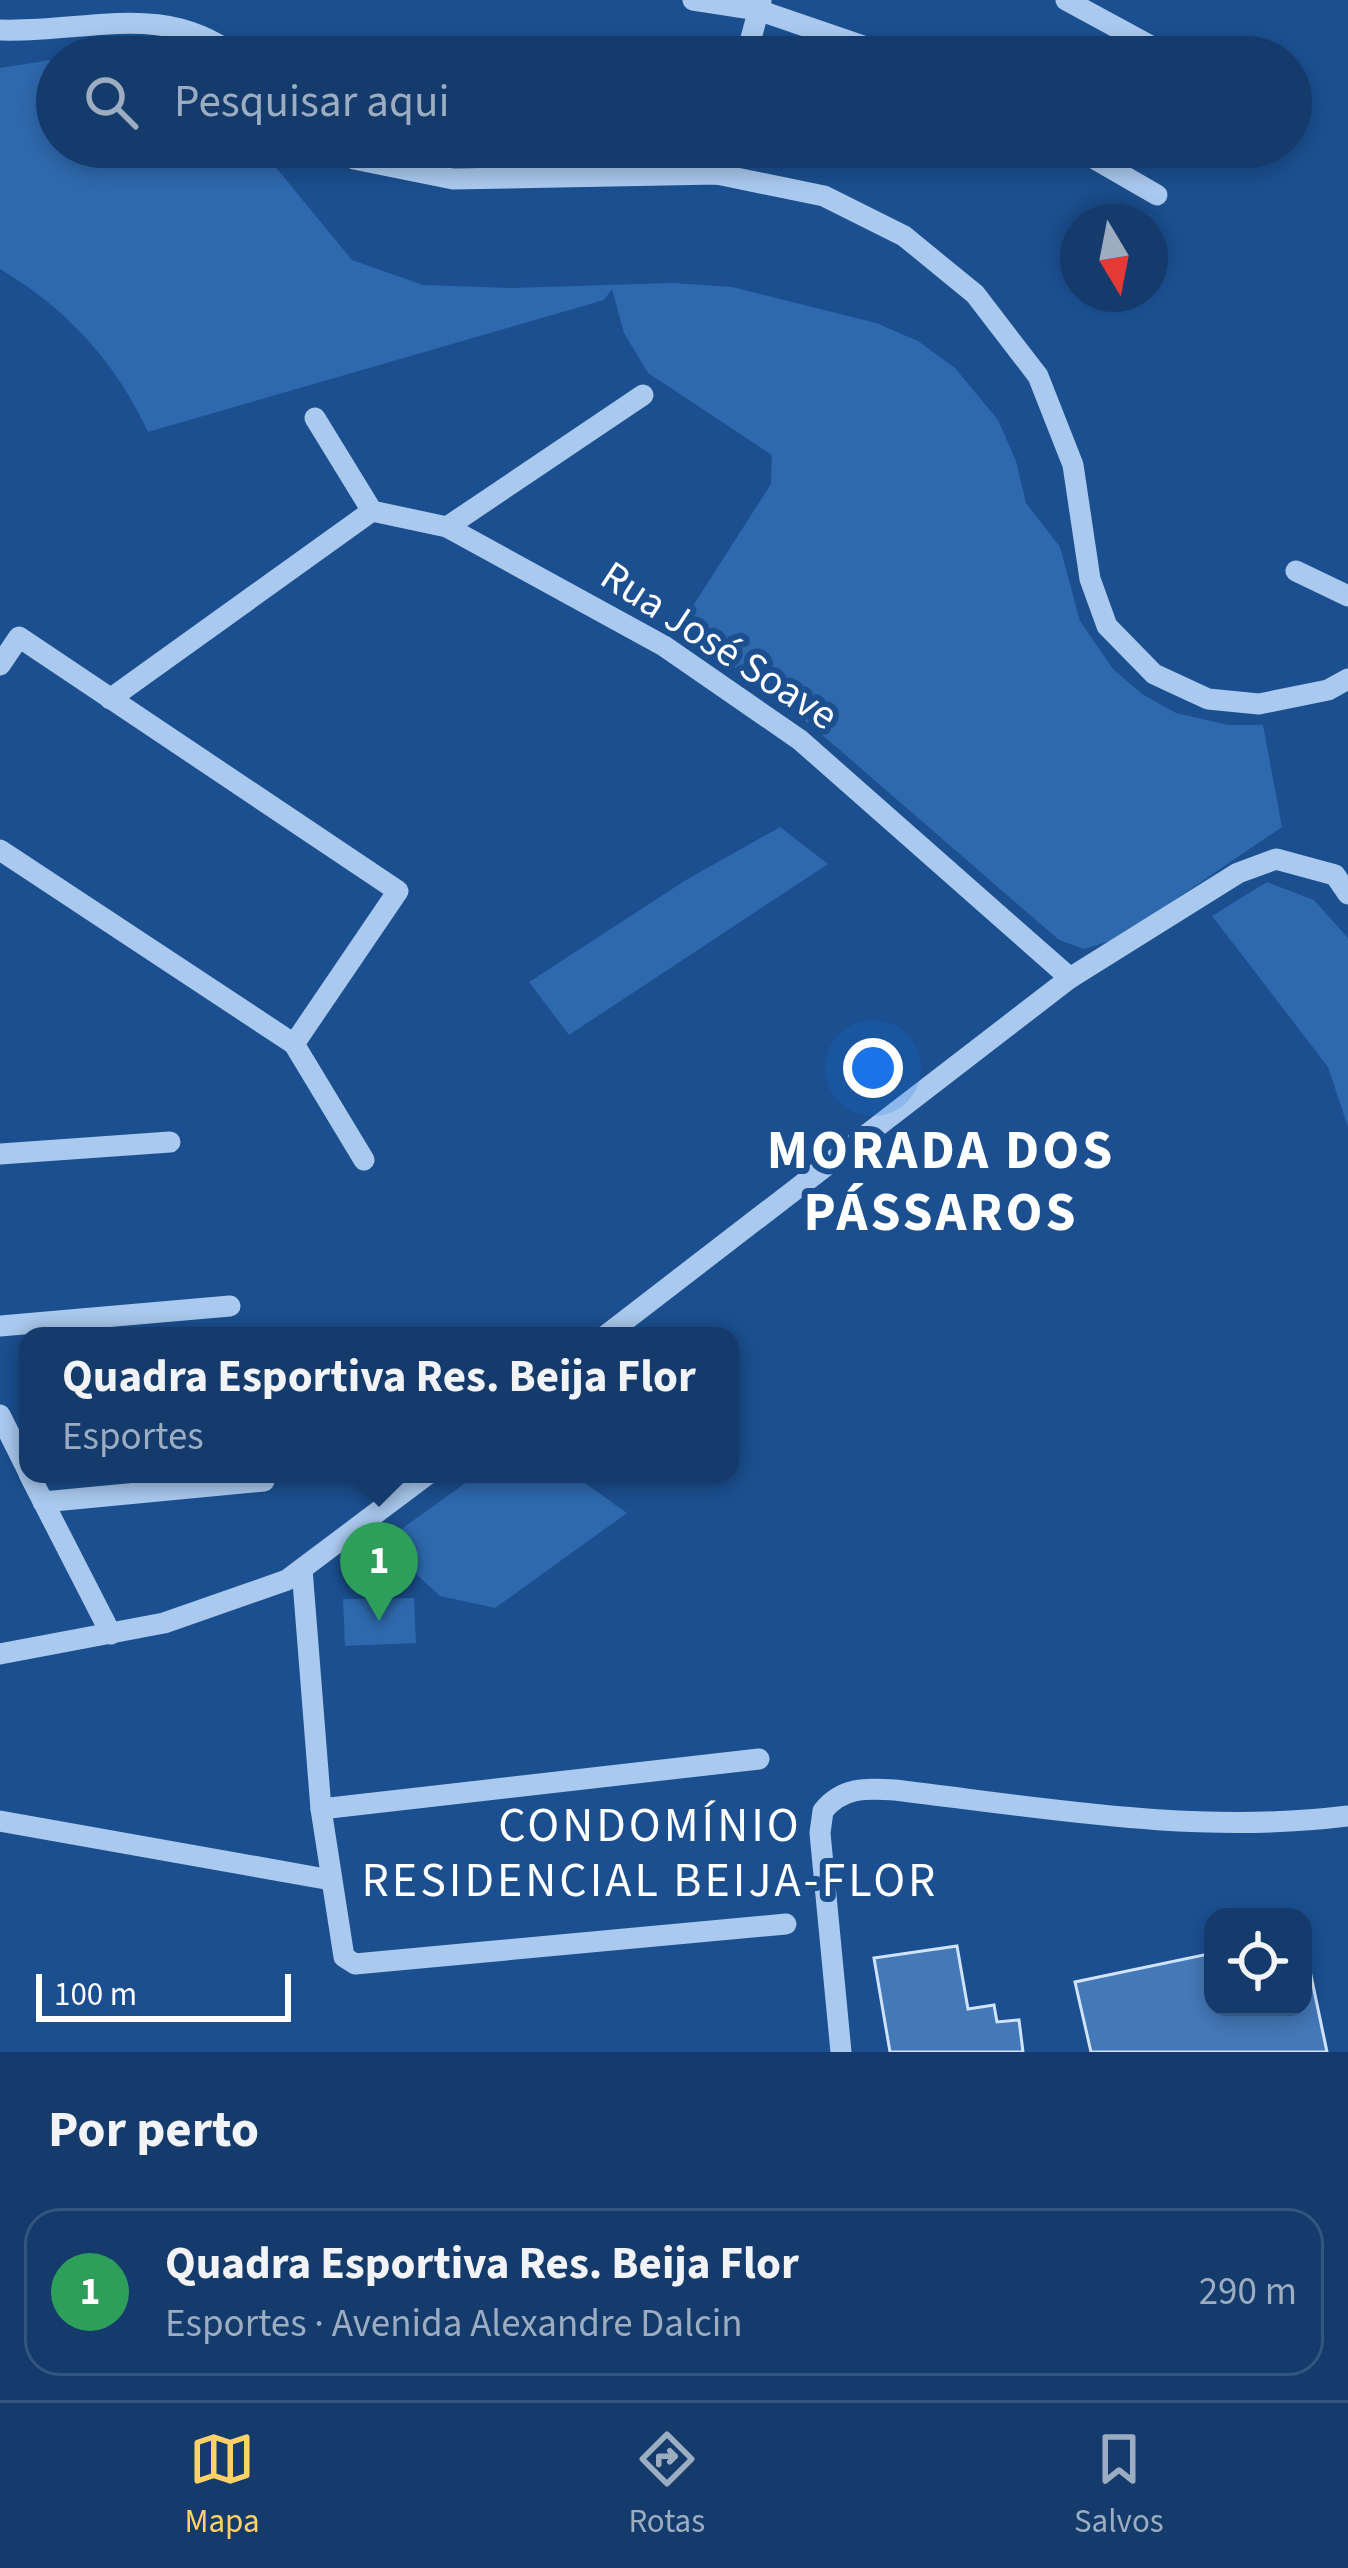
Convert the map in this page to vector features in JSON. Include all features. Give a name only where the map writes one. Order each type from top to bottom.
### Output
[{"type":"street","points":[[693,0],[760,5],[840,36]]},
{"type":"street","points":[[1066,0],[1132,36]]},
{"type":"street","points":[[752,36],[760,5]]},
{"type":"street","points":[[0,30],[34,31],[181,10],[210,36]]},
{"type":"street","points":[[397,168],[453,178],[717,174],[824,196],[904,236],[975,294],[1038,376],[1073,465],[1090,578],[1107,626],[1154,674],[1208,699],[1259,704],[1328,690],[1348,679]]},
{"type":"street","points":[[717,174],[719,168]]},
{"type":"street","points":[[1110,168],[1157,195]]},
{"type":"street","points":[[447,527],[643,394]]},
{"type":"street","points":[[110,699],[372,511],[316,418]]},
{"type":"street","name":"Rua José Soave","points":[[372,511],[447,527],[664,646],[800,740],[1070,978]]},
{"type":"street","points":[[1296,571],[1348,596]]},
{"type":"street","points":[[0,665],[19,638],[398,892],[294,1043]]},
{"type":"street","points":[[0,850],[294,1043],[364,1160]]},
{"type":"street","points":[[617,1327],[1070,978],[1238,873],[1276,859],[1335,875],[1348,894]]},
{"type":"street","points":[[0,1154],[170,1142]]},
{"type":"street","points":[[0,1326],[230,1306]]},
{"type":"street","points":[[0,1414],[19,1453]]},
{"type":"street","points":[[34,1483],[111,1634]]},
{"type":"street","points":[[43,1502],[234,1483]]},
{"type":"street","points":[[0,1654],[164,1623],[287,1580],[416,1483]]},
{"type":"street","points":[[302,1569],[321,1809],[344,1957],[355,1964],[786,1924]]},
{"type":"street","points":[[321,1809],[758,1759]]},
{"type":"street","points":[[842,2052],[820,1833],[823,1811],[846,1792],[895,1790],[1228,1824],[1344,1814]]},
{"type":"street","points":[[0,1821],[331,1880]]},
{"type":"shaded area","points":[[36,62],[36,168],[276,168],[352,260],[423,285],[511,288],[672,283],[732,287],[876,323],[918,341],[955,368],[998,420],[1016,461],[1026,503],[1060,547],[1080,621],[1113,669],[1142,694],[1176,713],[1228,725],[1263,725],[1282,827],[1117,939],[1084,949],[1059,940],[812,726],[680,626],[771,484],[772,455],[648,373],[624,333],[612,289],[604,300],[148,432],[120,382],[87,339],[47,301],[0,269],[0,68]]},
{"type":"shaded area","points":[[780,827],[828,864],[569,1035],[529,982],[686,880]]},
{"type":"shaded area","points":[[1267,882],[1314,900],[1348,938],[1348,1127],[1328,1067],[1212,916]]},
{"type":"shaded area","points":[[465,1483],[585,1483],[627,1513],[495,1608],[440,1596],[382,1543]]},
{"type":"shaded area","points":[[414,1598],[416,1643],[345,1646],[343,1599]]},
{"type":"building","points":[[957,1946],[968,2009],[994,2005],[997,2022],[1019,2020],[1023,2052],[890,2052],[874,1958]]},
{"type":"building","points":[[1204,1955],[1204,2016],[1312,2016],[1312,1980],[1327,2052],[1091,2052],[1075,1982]]},
{"type":"place","name":"Quadra Esportiva Res. Beija Flor","points":[[379,1621]]},
{"type":"district","name":"MORADA DOS PÁSSAROS","points":[[941,1182]]},
{"type":"district","name":"CONDOMÍNIO RESIDENCIAL BEIJA-FLOR","points":[[650,1854]]}]
